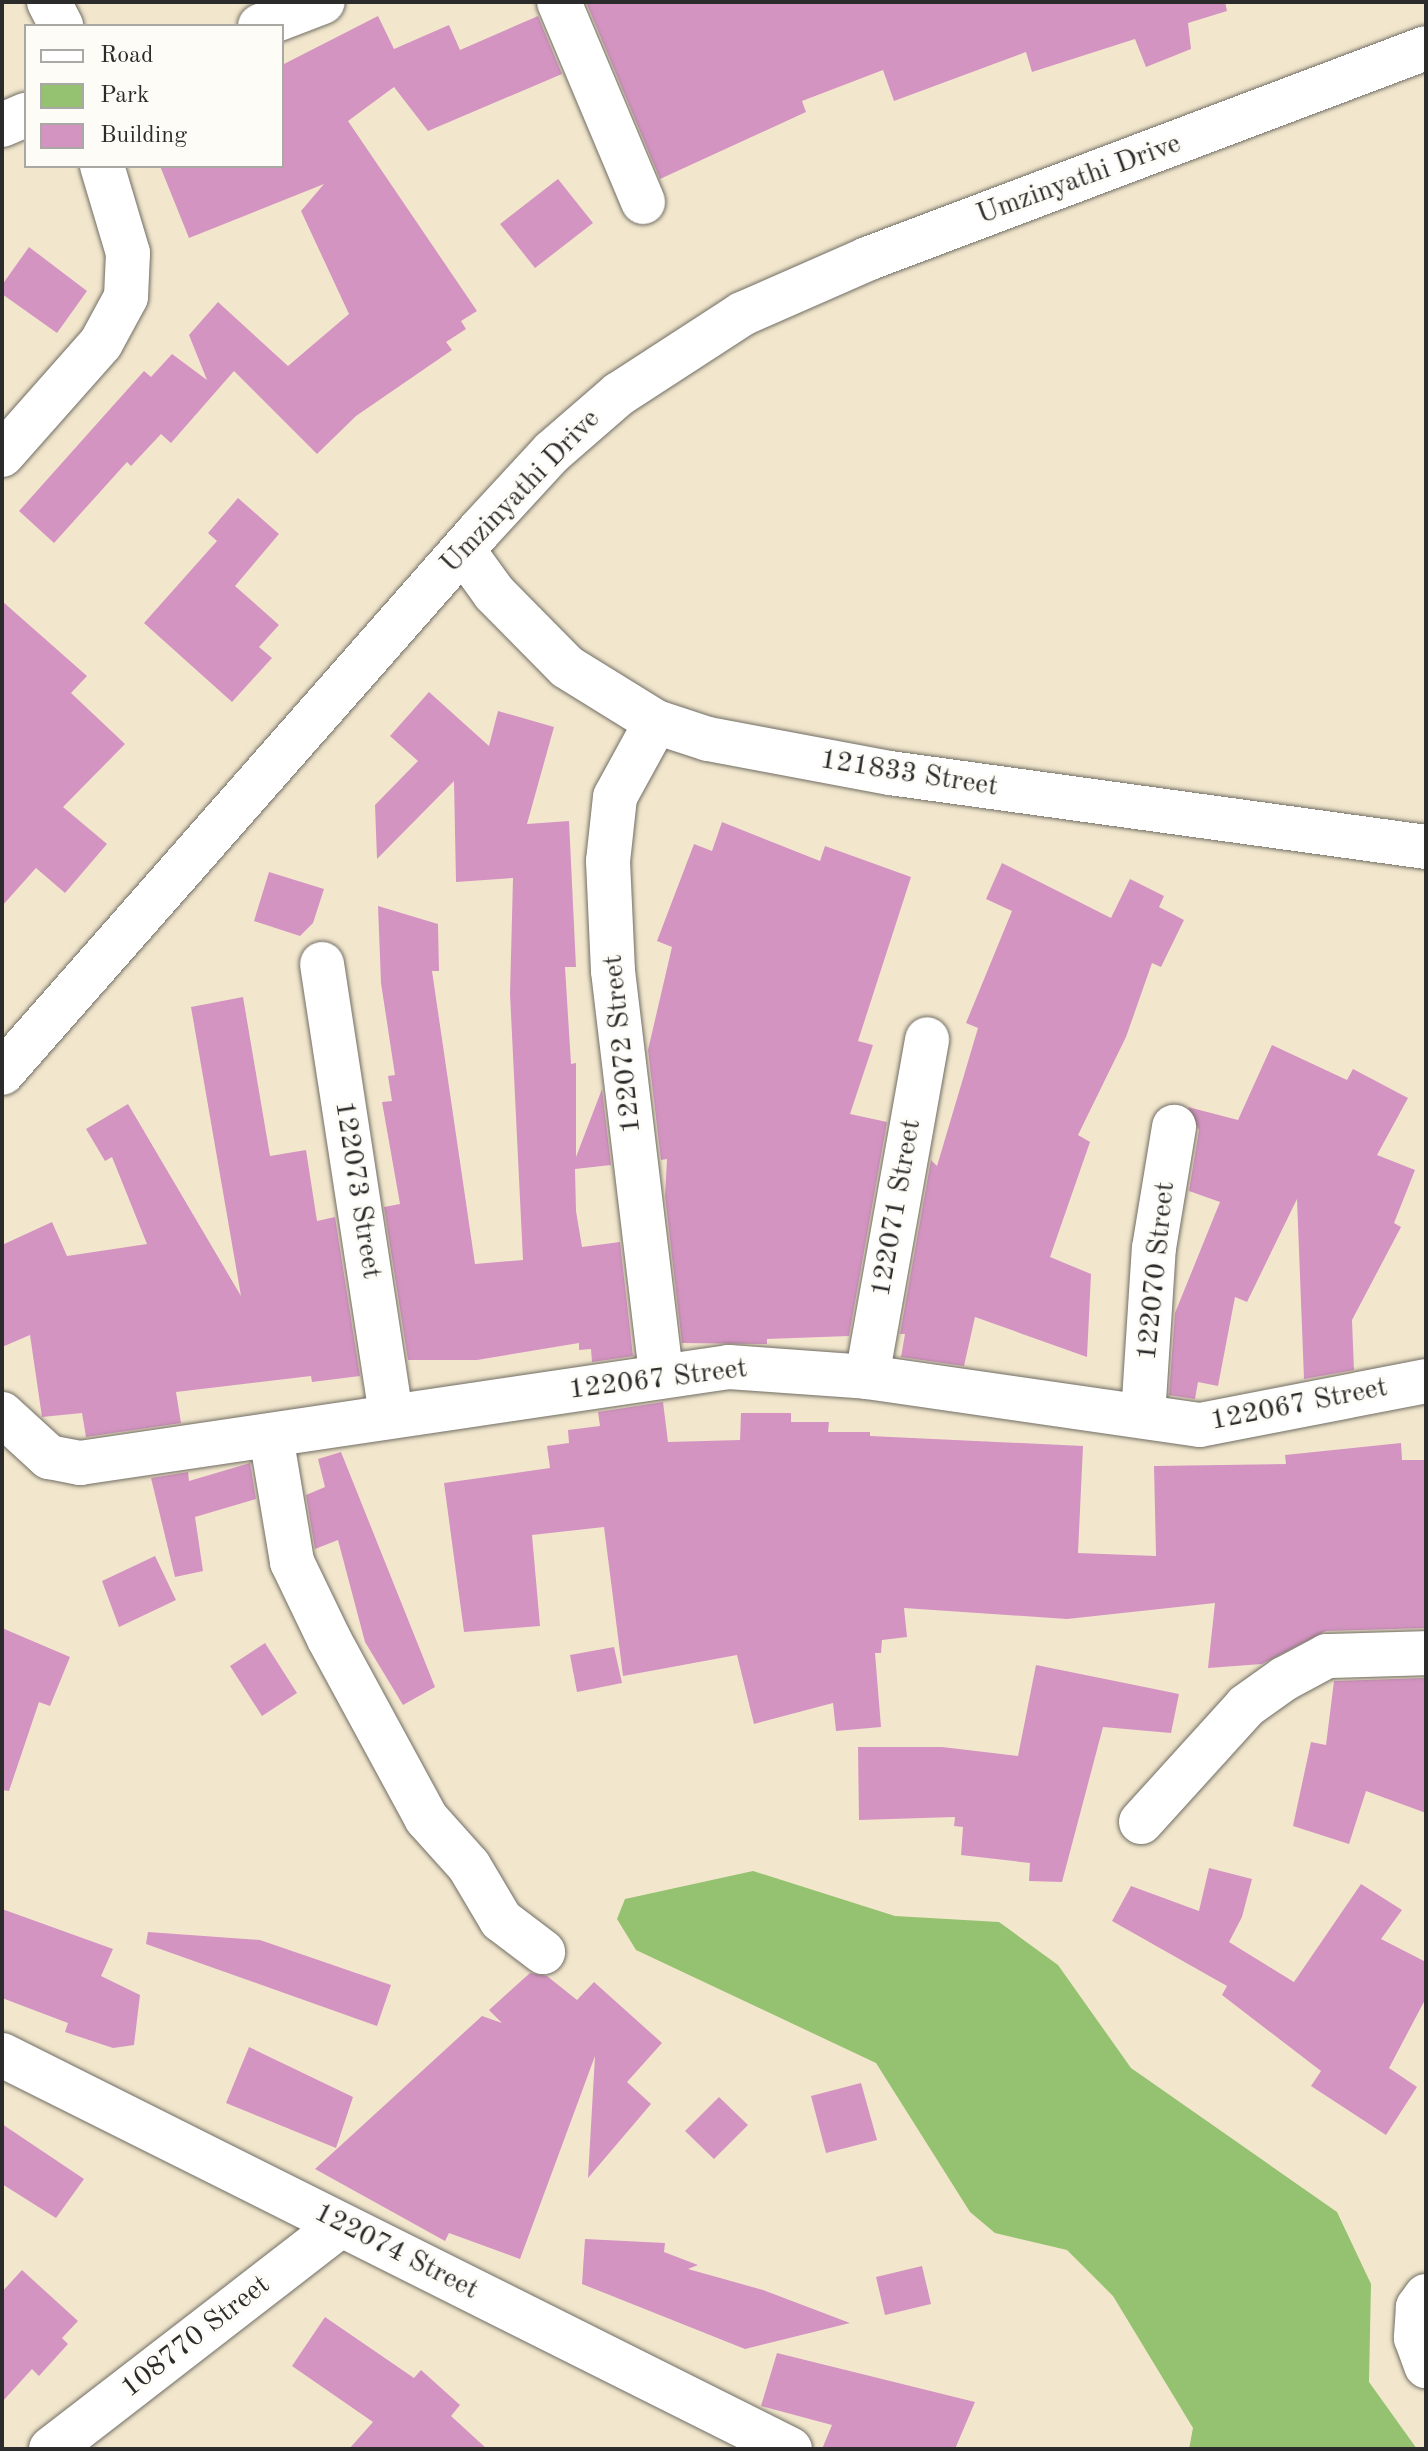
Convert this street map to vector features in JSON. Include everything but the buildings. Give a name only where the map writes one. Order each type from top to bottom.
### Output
[{"type":"street","points":[[49,2],[60,24]]},
{"type":"street","points":[[265,24],[323,2]]},
{"type":"street","points":[[559,2],[643,202]]},
{"type":"street","name":"Umzinyathi Drive","points":[[2,1073],[552,452],[619,394],[742,314],[867,259],[1426,48]]},
{"type":"street","points":[[2,125],[24,116]]},
{"type":"street","points":[[2,455],[101,343],[126,297],[128,253],[103,168]]},
{"type":"street","name":"121833 Street","points":[[463,550],[494,593],[567,667],[656,722],[708,739],[890,773],[1426,847]]},
{"type":"street","name":"122072 Street","points":[[656,722],[615,797],[608,861],[613,971],[661,1376]]},
{"type":"street","name":"122073 Street","points":[[322,964],[391,1416]]},
{"type":"street","name":"122071 Street","points":[[867,1377],[927,1039]]},
{"type":"street","name":"122070 Street","points":[[1143,1416],[1154,1248],[1174,1127]]},
{"type":"street","name":"122067 Street","points":[[8,1434],[49,1457],[80,1463],[661,1376],[752,1367],[867,1377],[1200,1425],[1227,1423],[1426,1381]]},
{"type":"street","points":[[271,1436],[292,1562],[329,1639],[426,1818],[469,1866],[501,1920],[543,1952]]},
{"type":"street","points":[[1141,1822],[1259,1697],[1327,1656],[1368,1658],[1426,1653]]},
{"type":"street","name":"122074 Street","points":[[2,2055],[790,2449]]},
{"type":"street","name":"108770 Street","points":[[51,2449],[341,2225]]},
{"type":"street","points":[[1426,2296],[1418,2307],[1416,2338],[1426,2366]]},
{"type":"green space","points":[[753,1871],[895,1916],[999,1922],[1058,1965],[1131,2068],[1337,2212],[1371,2284],[1369,2382],[1417,2449],[1189,2449],[1193,2428],[1113,2296],[1067,2250],[995,2233],[970,2212],[876,2063],[636,1950],[617,1919],[625,1899]]}]
